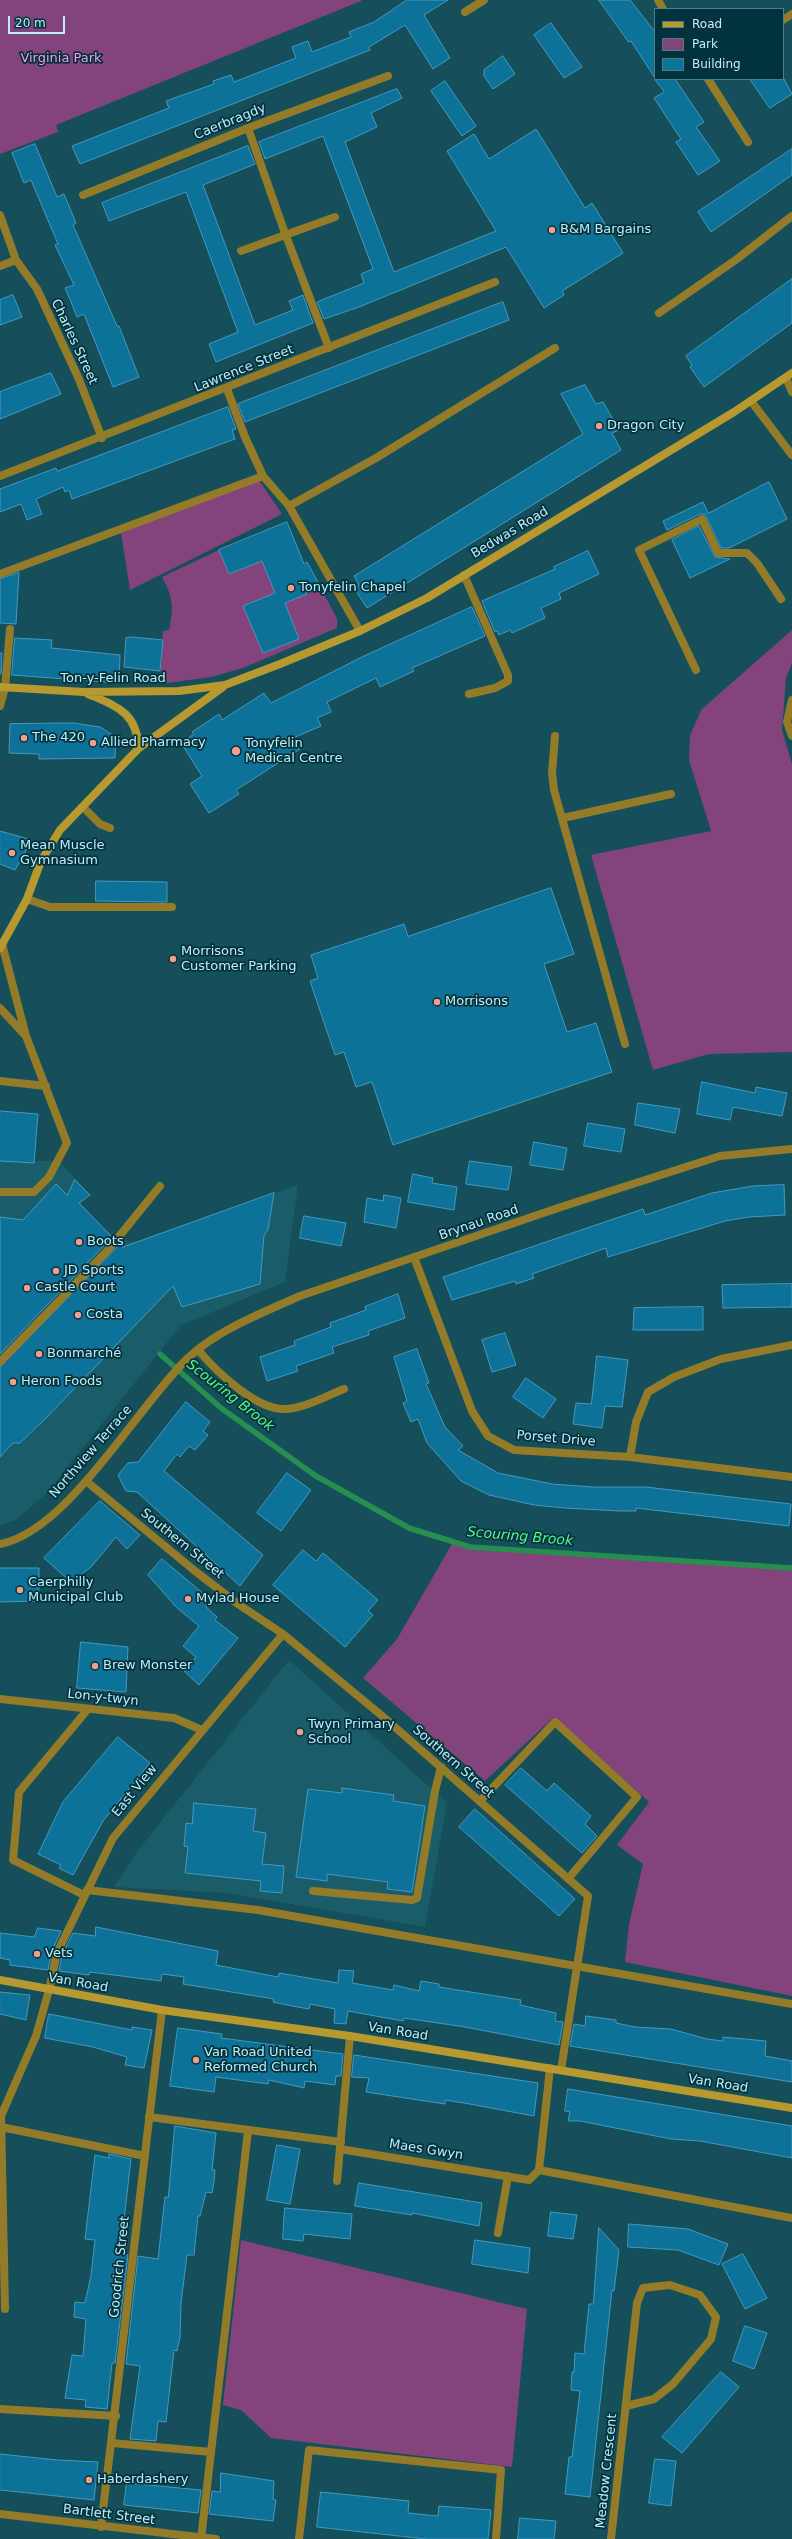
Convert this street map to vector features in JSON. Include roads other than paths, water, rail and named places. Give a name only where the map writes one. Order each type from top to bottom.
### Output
[{"type":"main road","name":"Bedwas Road","points":[[225,685],[360,631],[427,598],[751,401],[789,376]]},
{"type":"main road","name":"Ton-y-Felin Road","points":[[2,687],[84,692],[143,693],[225,685]]},
{"type":"main road","points":[[1,946],[27,898],[49,845],[139,748],[225,685]]},
{"type":"main road","points":[[84,692],[118,707],[133,720],[138,733],[139,748]]},
{"type":"main road","name":"Van Road","points":[[0,1980],[162,2010],[350,2036],[792,2108]]},
{"type":"street","points":[[465,12],[484,0]]},
{"type":"street","name":"Caerbragdy","points":[[83,195],[248,128],[388,76]]},
{"type":"street","points":[[709,80],[748,142]]},
{"type":"street","points":[[248,128],[286,236],[329,348]]},
{"type":"street","name":"Charles Street","points":[[0,215],[16,260],[37,289],[78,377],[102,438]]},
{"type":"street","points":[[659,313],[737,259],[792,216]]},
{"type":"street","points":[[241,251],[286,236],[335,217]]},
{"type":"street","points":[[0,266],[16,260]]},
{"type":"street","name":"Lawrence Street","points":[[0,476],[102,438],[495,282]]},
{"type":"street","points":[[289,506],[376,458],[555,348]]},
{"type":"street","points":[[789,376],[792,392]]},
{"type":"street","points":[[227,389],[245,437],[263,476],[289,506],[360,631]]},
{"type":"street","points":[[751,401],[792,455]]},
{"type":"street","points":[[0,574],[263,476]]},
{"type":"street","points":[[696,670],[639,550],[702,519],[718,553],[747,553],[757,563],[781,599]]},
{"type":"street","points":[[464,575],[508,675],[508,681],[496,688],[469,694]]},
{"type":"street","points":[[0,706],[10,629]]},
{"type":"street","points":[[792,700],[787,722],[792,736]]},
{"type":"street","points":[[555,736],[552,773],[554,790],[625,1044]]},
{"type":"street","points":[[563,818],[671,794]]},
{"type":"street","points":[[83,807],[100,824],[110,828]]},
{"type":"street","points":[[27,898],[50,907],[172,907]]},
{"type":"street","points":[[0,1192],[34,1192],[49,1177],[67,1143],[26,1036],[1,946]]},
{"type":"street","points":[[0,1008],[26,1036]]},
{"type":"street","points":[[0,1081],[46,1086]]},
{"type":"street","name":"Brynau Road","points":[[188,1358],[249,1320],[300,1296],[568,1204],[720,1156],[792,1149]]},
{"type":"street","points":[[0,1362],[108,1250],[160,1186]]},
{"type":"street","name":"Porset Drive","points":[[414,1258],[472,1411],[488,1436],[514,1450],[630,1457],[792,1477]]},
{"type":"street","points":[[630,1457],[636,1422],[648,1392],[674,1377],[721,1359],[792,1346]]},
{"type":"street","points":[[199,1350],[221,1374],[246,1393],[265,1404],[281,1409],[298,1406],[344,1389]]},
{"type":"street","name":"Northview Terrace","points":[[0,1544],[11,1542],[39,1528],[86,1481],[169,1378],[188,1358]]},
{"type":"street","name":"Southern Street","points":[[86,1481],[238,1604],[283,1634],[441,1767],[588,1896],[561,2070]]},
{"type":"street","name":"East View","points":[[5,2308],[1,2116],[36,2036],[49,1990],[57,1953],[85,1892],[113,1838],[283,1634]]},
{"type":"street","name":"Lon-y-twyn","points":[[0,1699],[174,1718],[202,1730]]},
{"type":"street","points":[[88,1708],[19,1792],[13,1860],[85,1892],[258,1910],[792,2004]]},
{"type":"street","points":[[480,1801],[555,1722],[637,1798],[568,1879]]},
{"type":"street","points":[[313,1891],[412,1900],[417,1898],[435,1790],[441,1767]]},
{"type":"street","name":"Goodrich Street","points":[[101,2527],[116,2416],[144,2156],[162,2010]]},
{"type":"street","points":[[337,2181],[350,2036]]},
{"type":"street","points":[[550,2068],[539,2170],[792,2218]]},
{"type":"street","name":"Maes Gwyn","points":[[149,2117],[341,2145],[529,2180],[539,2170]]},
{"type":"street","points":[[1,2127],[144,2156]]},
{"type":"street","points":[[201,2538],[248,2131]]},
{"type":"street","points":[[498,2233],[508,2176]]},
{"type":"street","name":"Meadow Crescent","points":[[611,2539],[637,2303],[643,2288],[670,2285],[700,2295],[716,2317],[711,2339],[673,2384],[654,2399],[626,2406]]},
{"type":"street","points":[[0,2409],[116,2416]]},
{"type":"street","points":[[112,2443],[211,2452]]},
{"type":"street","points":[[300,2539],[309,2450],[501,2470],[496,2539]]},
{"type":"street","name":"Bartlett Street","points":[[0,2514],[101,2527],[216,2539]]},
{"type":"waterway","name":"Scouring Brook","points":[[160,1354],[221,1408],[316,1476],[409,1528],[470,1547],[792,1568]]},
{"type":"place","name":"B&M Bargains","points":[[552,230]]},
{"type":"place","name":"Dragon City","points":[[599,426]]},
{"type":"place","name":"Tonyfelin Chapel","points":[[291,588]]},
{"type":"place","name":"The 420","points":[[24,738]]},
{"type":"place","name":"Allied Pharmacy","points":[[93,743]]},
{"type":"place","name":"Tonyfelin Medical Centre","points":[[236,751]]},
{"type":"place","name":"Mean Muscle Gymnasium","points":[[12,853]]},
{"type":"place","name":"Morrisons Customer Parking","points":[[173,959]]},
{"type":"place","name":"Morrisons","points":[[437,1002]]},
{"type":"place","name":"Boots","points":[[79,1242]]},
{"type":"place","name":"JD Sports","points":[[56,1271]]},
{"type":"place","name":"Castle Court","points":[[27,1288]]},
{"type":"place","name":"Costa","points":[[78,1315]]},
{"type":"place","name":"Bonmarché","points":[[39,1354]]},
{"type":"place","name":"Heron Foods","points":[[13,1382]]},
{"type":"place","name":"Caerphilly Municipal Club","points":[[20,1590]]},
{"type":"place","name":"Mylad House","points":[[188,1599]]},
{"type":"place","name":"Brew Monster","points":[[95,1666]]},
{"type":"place","name":"Twyn Primary School","points":[[300,1732]]},
{"type":"place","name":"Vets","points":[[37,1954]]},
{"type":"place","name":"Van Road United Reformed Church","points":[[196,2060]]},
{"type":"place","name":"Haberdashery","points":[[89,2480]]},
{"type":"park label","name":"Virginia Park","points":[[61,59]]}]
